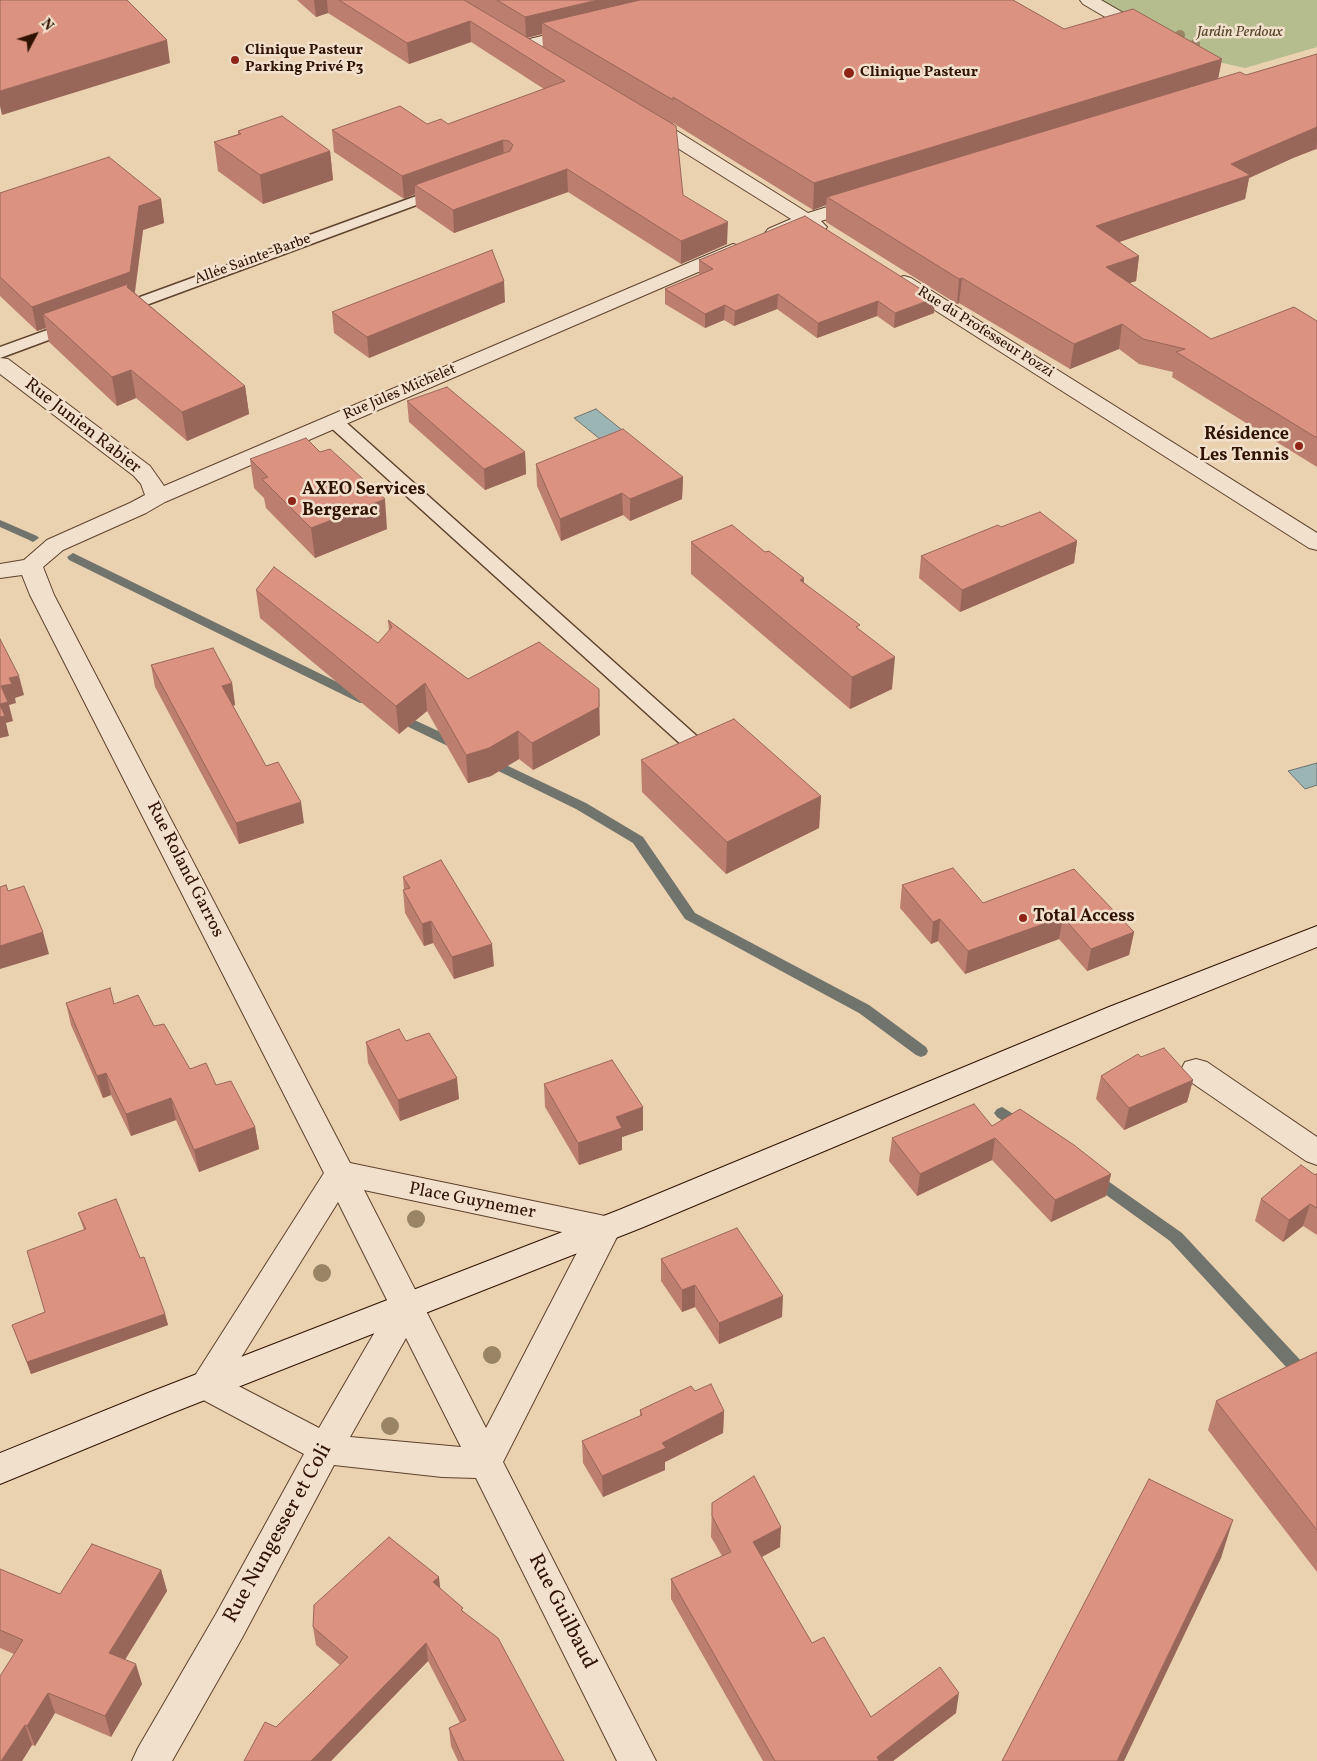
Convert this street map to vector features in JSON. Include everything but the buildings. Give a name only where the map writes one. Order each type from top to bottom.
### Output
[{"type":"street","points":[[1089,0],[1160,41]]},
{"type":"street","points":[[548,60],[515,41],[591,28]]},
{"type":"street","points":[[628,109],[829,235]]},
{"type":"street","name":"Rue Jules Michelet","points":[[31,566],[54,544],[138,508],[157,496],[805,220],[880,196]]},
{"type":"street","name":"Rue du Professeur Pozzi","points":[[887,271],[1317,543]]},
{"type":"street","name":"Rue Junien Rabier","points":[[0,364],[142,471],[152,483],[157,496]]},
{"type":"street","points":[[0,571],[31,566]]},
{"type":"street","name":"Rue Roland Garros","points":[[31,566],[33,577],[340,1173]]},
{"type":"street","points":[[0,1469],[206,1385],[606,1229],[1119,1015],[1317,936]]},
{"type":"street","points":[[1196,1070],[1317,1153]]},
{"type":"street","points":[[340,1173],[485,1463]]},
{"type":"street","points":[[206,1385],[340,1173]]},
{"type":"street","name":"Place Guynemer","points":[[340,1173],[606,1229]]},
{"type":"street","points":[[485,1463],[606,1229]]},
{"type":"street","name":"Rue Nungesser et Coli","points":[[151,1761],[229,1626],[300,1492],[407,1307]]},
{"type":"street","points":[[206,1385],[326,1449],[442,1462],[485,1463]]},
{"type":"street","name":"Rue Guilbaud","points":[[485,1463],[637,1761]]},
{"type":"lane","name":"Allée Sainte-Barbe","points":[[0,353],[458,185]]},
{"type":"lane","points":[[334,421],[692,743]]},
{"type":"green space","name":"Jardin Perdoux","points":[[1101,0],[1317,0],[1317,47],[1245,68],[1205,59]]},
{"type":"water","points":[[596,409],[627,434],[605,443],[574,418]]},
{"type":"water","points":[[1317,763],[1317,785],[1305,789],[1288,771]]},
{"type":"waterway","points":[[0,523],[33,538]]},
{"type":"waterway","points":[[73,557],[364,700]]},
{"type":"waterway","points":[[395,715],[459,746]]},
{"type":"waterway","points":[[487,760],[581,806],[638,840],[690,916],[864,1009],[921,1051]]},
{"type":"waterway","points":[[1002,1113],[1023,1127]]},
{"type":"waterway","points":[[1093,1178],[1176,1237],[1317,1389]]},
{"type":"place","name":"Clinique Pasteur Parking Privé P3","points":[[235,60]]},
{"type":"place","name":"Clinique Pasteur","points":[[849,73]]},
{"type":"place","name":"Résidence Les Tennis","points":[[1299,446]]},
{"type":"place","name":"AXEO Services Bergerac","points":[[292,501]]},
{"type":"place","name":"Total Access","points":[[1023,918]]}]
